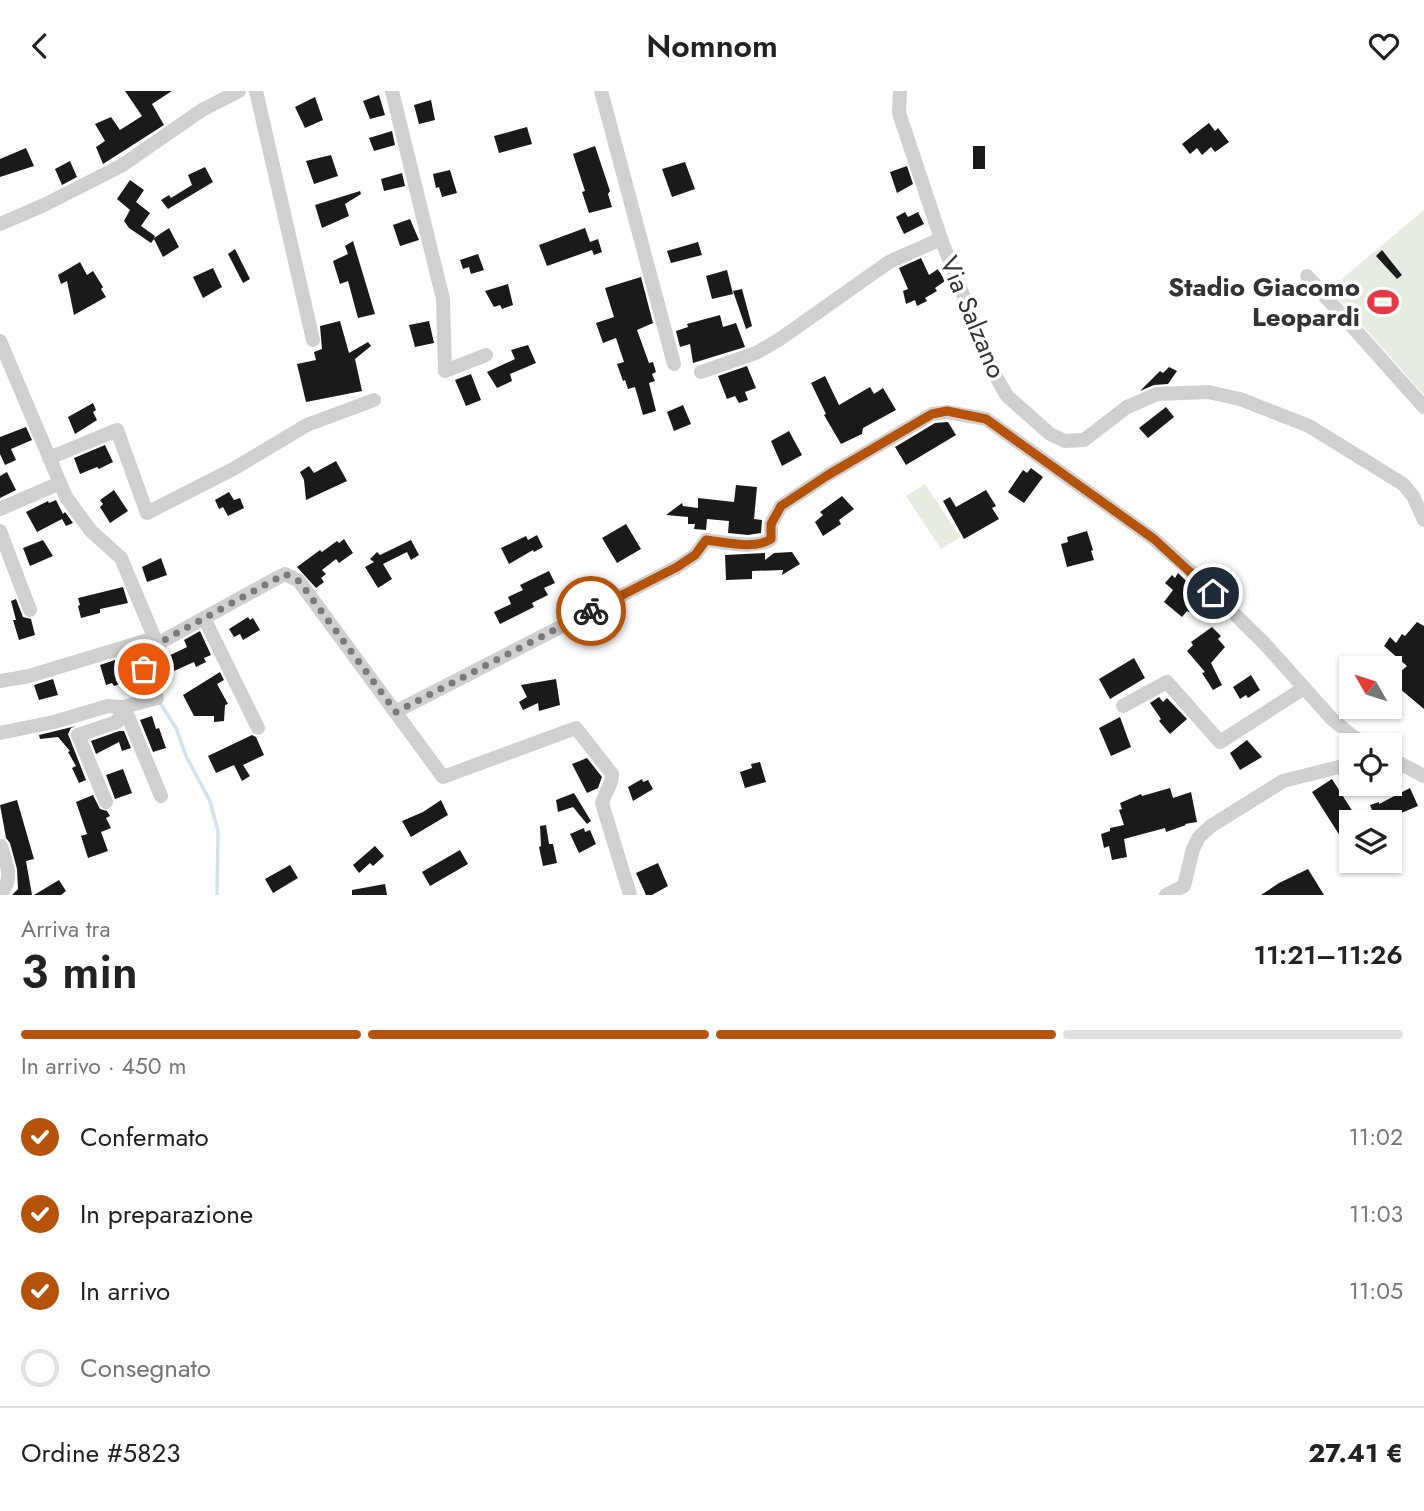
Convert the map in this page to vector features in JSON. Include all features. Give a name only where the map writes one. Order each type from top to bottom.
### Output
[{"type":"street","points":[[0,224],[121,166],[202,110],[239,91]]},
{"type":"street","points":[[256,91],[313,340]]},
{"type":"street","points":[[392,91],[443,299],[445,371],[486,355]]},
{"type":"street","points":[[601,91],[674,364]]},
{"type":"street","name":"Via Salzano","points":[[900,91],[899,113],[941,239],[994,373],[1007,395],[1050,434],[1065,441],[1084,440],[1127,407],[1157,394],[1208,392],[1240,399],[1308,426],[1403,484],[1413,496],[1424,520]]},
{"type":"street","points":[[701,372],[756,353],[889,262],[941,239]]},
{"type":"street","points":[[1307,276],[1424,407]]},
{"type":"street","points":[[0,341],[66,496],[91,530],[121,558],[157,644]]},
{"type":"street","points":[[50,458],[117,430],[147,513],[235,468],[307,425],[374,400]]},
{"type":"street","points":[[396,712],[677,567],[695,555],[706,540],[765,543],[771,539],[771,524],[781,506],[932,414],[947,411],[986,419],[1154,539],[1264,643],[1348,733]]},
{"type":"street","points":[[0,509],[60,483]]},
{"type":"street","points":[[0,531],[30,610]]},
{"type":"street","points":[[0,733],[54,722],[108,706],[124,707],[157,698],[145,679],[144,669],[157,644],[285,574],[299,581],[443,778],[576,728],[612,775],[612,783],[604,794],[602,803],[630,895]]},
{"type":"street","points":[[204,618],[258,728]]},
{"type":"street","points":[[0,681],[29,676],[148,640],[157,644]]},
{"type":"street","points":[[1123,706],[1167,682],[1220,742],[1304,688]]},
{"type":"street","points":[[124,707],[161,796]]},
{"type":"street","points":[[106,802],[78,735],[117,722],[124,707]]},
{"type":"street","points":[[1402,764],[1424,776]]},
{"type":"street","points":[[1166,895],[1184,886],[1193,849],[1199,837],[1211,826],[1283,781],[1339,767]]},
{"type":"street","points":[[0,894],[6,888],[10,876],[1,846]]},
{"type":"shaded area","name":"Stadio Giacomo Leopardi","points":[[1424,210],[1424,393],[1423,394],[1330,289]]},
{"type":"shaded area","points":[[925,484],[960,537],[941,549],[906,496]]},
{"type":"building","points":[[125,91],[172,91],[152,104],[164,125],[103,164],[96,147],[105,141],[95,124],[111,117],[120,130],[142,116]]},
{"type":"building","points":[[379,95],[385,115],[370,119],[363,101]]},
{"type":"building","points":[[315,97],[323,120],[305,128],[295,107]]},
{"type":"building","points":[[431,100],[435,120],[419,124],[414,105]]},
{"type":"building","points":[[1209,123],[1215,131],[1218,128],[1229,142],[1215,152],[1211,147],[1202,155],[1197,148],[1190,154],[1182,144]]},
{"type":"building","points":[[527,127],[532,144],[499,153],[494,136]]},
{"type":"building","points":[[392,131],[395,145],[374,151],[369,138]]},
{"type":"building","points":[[595,146],[610,191],[608,194],[612,207],[589,213],[573,154]]},
{"type":"building","points":[[973,146],[985,146],[985,169],[973,169]]},
{"type":"building","points":[[26,148],[34,166],[0,177],[0,159]]},
{"type":"building","points":[[331,155],[338,176],[314,184],[306,161]]},
{"type":"building","points":[[70,161],[77,177],[62,185],[55,169]]},
{"type":"building","points":[[685,162],[695,189],[672,197],[662,169]]},
{"type":"building","points":[[907,166],[913,184],[897,193],[890,172]]},
{"type":"building","points":[[205,167],[213,182],[168,209],[161,200],[169,195],[171,198],[192,185],[188,175]]},
{"type":"building","points":[[450,170],[457,193],[442,197],[439,187],[436,188],[433,174]]},
{"type":"building","points":[[402,173],[405,186],[384,191],[381,179]]},
{"type":"building","points":[[130,180],[144,190],[136,202],[150,213],[141,226],[155,236],[154,238],[169,228],[179,247],[163,257],[154,239],[151,243],[129,228],[124,221],[130,210],[117,199]]},
{"type":"building","points":[[360,191],[361,194],[345,204],[349,216],[322,228],[315,205]]},
{"type":"building","points":[[905,212],[908,217],[918,212],[924,224],[904,234],[896,217]]},
{"type":"building","points":[[410,219],[419,240],[400,246],[393,225]]},
{"type":"building","points":[[585,228],[590,242],[598,239],[602,252],[594,255],[592,250],[547,266],[539,245]]},
{"type":"building","points":[[353,241],[375,314],[358,318],[348,281],[340,284],[333,261],[348,254],[345,246]]},
{"type":"building","points":[[698,242],[702,255],[671,263],[667,251]]},
{"type":"building","points":[[235,249],[250,279],[243,283],[228,254]]},
{"type":"building","points":[[1382,250],[1402,275],[1397,279],[1376,256]]},
{"type":"building","points":[[478,254],[484,270],[471,274],[469,267],[463,269],[460,260]]},
{"type":"building","points":[[921,258],[929,275],[938,269],[945,281],[935,288],[937,291],[925,298],[927,301],[917,306],[915,300],[906,304],[903,291],[908,289],[899,268]]},
{"type":"building","points":[[80,262],[87,275],[93,271],[106,297],[74,315],[67,281],[61,284],[58,275]]},
{"type":"building","points":[[213,268],[222,287],[203,298],[193,277]]},
{"type":"building","points":[[727,270],[733,294],[712,299],[706,276]]},
{"type":"building","points":[[641,277],[653,323],[637,330],[649,363],[653,362],[656,372],[652,374],[655,381],[649,383],[656,411],[643,415],[635,387],[628,389],[617,364],[624,362],[616,338],[603,343],[596,323],[614,317],[605,288]]},
{"type":"building","points":[[508,284],[513,305],[502,309],[500,305],[494,307],[485,291]]},
{"type":"building","points":[[742,289],[752,326],[746,329],[733,291]]},
{"type":"building","points":[[720,315],[723,327],[736,323],[745,347],[693,363],[690,344],[680,347],[676,331],[688,327],[687,324]]},
{"type":"building","points":[[340,321],[349,353],[368,342],[371,346],[355,359],[362,391],[306,402],[297,364],[316,360],[314,352],[322,349],[320,326]]},
{"type":"building","points":[[429,321],[434,343],[415,347],[409,325]]},
{"type":"building","points":[[528,345],[536,363],[510,374],[512,381],[497,388],[487,372],[515,359],[511,350]]},
{"type":"building","points":[[747,366],[756,388],[745,392],[748,400],[739,403],[735,396],[727,399],[718,376]]},
{"type":"building","points":[[1169,367],[1177,371],[1168,384],[1154,385],[1140,391],[1160,371],[1163,373]]},
{"type":"building","points":[[471,374],[481,400],[466,406],[455,380]]},
{"type":"building","points":[[825,376],[839,405],[870,387],[874,394],[883,388],[896,410],[863,428],[862,434],[841,444],[824,415],[826,414],[811,383]]},
{"type":"building","points":[[93,403],[97,420],[75,434],[68,417]]},
{"type":"building","points":[[683,405],[691,424],[674,431],[667,412]]},
{"type":"building","points":[[1166,407],[1174,417],[1148,438],[1139,428]]},
{"type":"building","points":[[948,422],[956,435],[906,465],[895,447],[935,423]]},
{"type":"building","points":[[26,427],[32,440],[11,449],[16,460],[5,465],[0,454],[0,437]]},
{"type":"building","points":[[789,431],[802,455],[782,466],[771,441]]},
{"type":"building","points":[[105,445],[113,462],[80,474],[74,458]]},
{"type":"building","points":[[336,461],[347,481],[306,500],[304,480],[300,472],[309,466],[314,473]]},
{"type":"building","points":[[1031,468],[1043,477],[1024,503],[1008,492],[1023,470],[1027,473]]},
{"type":"building","points":[[7,472],[16,490],[0,498],[0,476]]},
{"type":"building","points":[[736,485],[757,487],[754,519],[762,520],[761,533],[728,533],[729,521],[707,519],[706,530],[694,529],[695,524],[688,524],[688,517],[666,515],[682,503],[683,506],[698,508],[698,498],[734,502]]},
{"type":"building","points":[[114,490],[128,511],[110,523],[100,507],[103,504],[100,500]]},
{"type":"building","points":[[986,490],[996,506],[992,508],[999,519],[964,539],[943,501],[950,497],[956,507]]},
{"type":"building","points":[[229,492],[234,500],[240,498],[244,508],[228,516],[223,507],[219,509],[215,500]]},
{"type":"building","points":[[842,496],[854,509],[839,520],[841,524],[823,536],[815,522],[823,515],[820,512]]},
{"type":"building","points":[[56,500],[63,514],[65,512],[73,523],[66,526],[62,519],[37,532],[26,512]]},
{"type":"building","points":[[626,524],[641,549],[617,563],[602,538]]},
{"type":"building","points":[[1087,531],[1094,560],[1067,567],[1061,544],[1068,542],[1067,537]]},
{"type":"building","points":[[537,535],[543,547],[509,564],[501,548],[526,536],[528,540]]},
{"type":"building","points":[[344,539],[353,553],[339,563],[336,559],[322,570],[326,574],[321,578],[324,582],[316,588],[297,567],[320,550],[322,552]]},
{"type":"building","points":[[43,540],[53,556],[30,566],[23,548]]},
{"type":"building","points":[[411,540],[419,555],[411,560],[407,552],[383,564],[392,579],[378,588],[365,567],[374,562],[370,559],[377,552],[380,555]]},
{"type":"building","points":[[792,552],[800,564],[782,575],[783,570],[752,571],[752,579],[726,580],[725,555],[765,553],[765,560],[774,553]]},
{"type":"building","points":[[161,558],[167,575],[147,582],[142,567]]},
{"type":"building","points":[[549,571],[555,583],[544,588],[548,595],[532,603],[534,607],[500,624],[494,612],[511,604],[508,597],[523,590],[520,585]]},
{"type":"building","points":[[1178,573],[1206,600],[1182,617],[1164,602],[1173,590],[1165,583],[1172,575],[1175,578]]},
{"type":"building","points":[[123,587],[128,603],[100,609],[100,613],[81,618],[78,598]]},
{"type":"building","points":[[16,599],[23,617],[31,619],[35,635],[19,640],[11,601]]},
{"type":"building","points":[[248,617],[250,620],[253,618],[260,630],[243,640],[240,634],[234,637],[229,629]]},
{"type":"building","points":[[1417,622],[1424,626],[1424,709],[1402,691],[1402,670],[1407,666],[1402,662],[1402,656],[1396,656],[1384,646],[1390,637],[1396,643],[1402,634],[1405,636]]},
{"type":"building","points":[[1212,627],[1221,636],[1218,639],[1225,647],[1211,663],[1222,685],[1213,690],[1202,673],[1205,672],[1187,651],[1193,645],[1191,642]]},
{"type":"building","points":[[200,631],[211,655],[204,658],[206,662],[196,667],[194,662],[165,675],[160,660],[187,647],[184,640]]},
{"type":"building","points":[[1134,658],[1145,678],[1110,699],[1099,679]]},
{"type":"building","points":[[115,660],[117,666],[121,664],[122,669],[125,668],[129,681],[114,686],[112,683],[106,685],[100,665]]},
{"type":"building","points":[[220,672],[224,680],[217,684],[228,704],[225,705],[224,721],[214,722],[214,716],[194,716],[183,695]]},
{"type":"building","points":[[1251,675],[1260,690],[1248,698],[1246,695],[1240,699],[1233,687]]},
{"type":"building","points":[[53,679],[58,695],[39,700],[34,685]]},
{"type":"building","points":[[556,679],[560,705],[539,711],[538,703],[523,710],[519,702],[527,697],[521,685]]},
{"type":"building","points":[[1159,697],[1163,702],[1167,698],[1187,719],[1170,734],[1159,721],[1161,719],[1150,703]]},
{"type":"building","points":[[152,716],[166,748],[153,752],[140,720]]},
{"type":"building","points":[[1120,717],[1131,747],[1111,756],[1099,728]]},
{"type":"building","points":[[76,726],[71,728],[68,734],[86,780],[79,783],[72,768],[76,766],[68,752],[70,751],[58,737],[40,739],[39,735]]},
{"type":"building","points":[[124,731],[131,748],[122,751],[119,742],[96,754],[91,741]]},
{"type":"building","points":[[252,735],[256,737],[264,755],[243,765],[250,776],[242,781],[234,765],[216,773],[208,756]]},
{"type":"building","points":[[1247,740],[1262,757],[1240,770],[1230,753]]},
{"type":"building","points":[[587,758],[602,777],[598,788],[587,793],[572,764]]},
{"type":"building","points":[[760,762],[766,782],[745,788],[740,772],[752,768],[751,764]]},
{"type":"building","points":[[123,769],[132,793],[115,799],[106,775]]},
{"type":"building","points":[[642,779],[643,782],[648,780],[653,789],[633,801],[628,787]]},
{"type":"building","points":[[1332,779],[1339,790],[1339,796],[1343,796],[1352,810],[1339,810],[1339,834],[1312,792]]},
{"type":"building","points":[[1170,788],[1173,798],[1191,792],[1197,822],[1166,832],[1165,828],[1124,839],[1127,857],[1112,860],[1109,846],[1104,848],[1101,834],[1110,831],[1110,828],[1124,825],[1119,810],[1122,809],[1120,803],[1141,794],[1142,796]]},
{"type":"building","points":[[1410,788],[1418,806],[1402,813],[1402,810],[1372,810],[1370,805],[1402,796],[1402,792]]},
{"type":"building","points":[[574,793],[591,821],[587,824],[573,807],[558,812],[556,800]]},
{"type":"building","points":[[93,795],[100,809],[107,811],[110,816],[106,818],[111,828],[101,832],[108,851],[88,858],[81,836],[87,834],[76,802]]},
{"type":"building","points":[[17,800],[34,859],[26,861],[32,895],[12,895],[18,889],[17,869],[6,838],[0,805]]},
{"type":"building","points":[[441,800],[448,815],[411,837],[402,821]]},
{"type":"building","points":[[546,825],[549,844],[553,844],[557,863],[543,866],[539,847],[540,826]]},
{"type":"building","points":[[584,828],[585,832],[590,830],[596,844],[579,853],[570,834]]},
{"type":"building","points":[[375,846],[384,856],[359,873],[353,865]]},
{"type":"building","points":[[460,850],[468,864],[430,886],[422,872]]},
{"type":"building","points":[[658,863],[668,886],[652,895],[646,895],[636,873]]},
{"type":"building","points":[[290,865],[298,878],[273,893],[265,879]]},
{"type":"building","points":[[1308,869],[1324,895],[1261,895],[1279,883]]},
{"type":"building","points":[[59,880],[66,891],[61,895],[34,895]]},
{"type":"building","points":[[385,884],[387,895],[352,895],[352,890]]},
{"type":"waterway","points":[[160,703],[176,728],[186,756],[210,801],[218,831],[217,895]]},
{"type":"way so far","points":[[144,669],[157,644],[285,574],[299,581],[396,712],[591,611]]},
{"type":"place","name":"Stadio Giacomo Leopardi","points":[[1383,302]]},
{"type":"route","points":[[591,611],[677,567],[695,555],[706,540],[765,543],[771,539],[771,524],[781,506],[932,414],[947,411],[986,419],[1154,539],[1213,593]]}]
